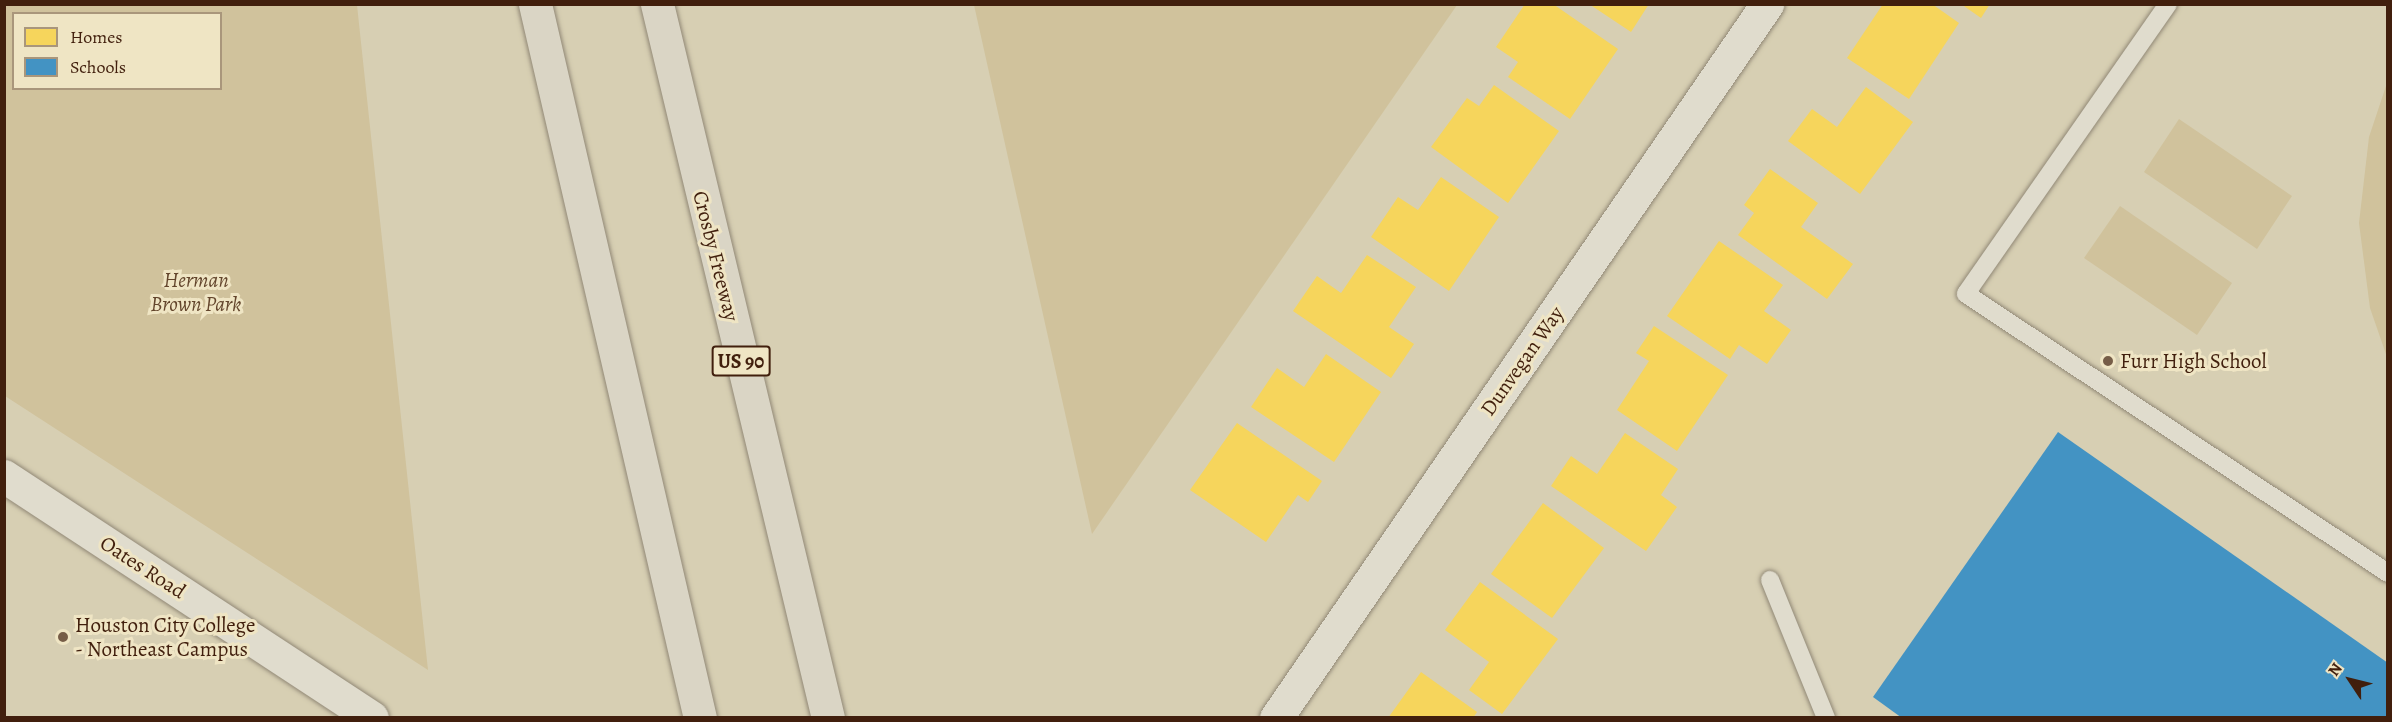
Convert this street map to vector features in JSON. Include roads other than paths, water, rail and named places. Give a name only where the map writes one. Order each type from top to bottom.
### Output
[{"type":"highway","points":[[535,4],[700,717]]},
{"type":"highway","name":"Crosby Freeway","points":[[657,4],[828,717]]},
{"type":"street","name":"Dunvegan Way","points":[[1276,717],[1767,4]]},
{"type":"street","name":"Oates Road","points":[[4,476],[372,717]]},
{"type":"lane","points":[[2168,4],[1966,294],[2388,573]]},
{"type":"lane","points":[[1770,580],[1826,717]]},
{"type":"place","name":"Furr High School","points":[[2108,361]]},
{"type":"place","name":"Houston City College - Northeast Campus","points":[[63,637]]},
{"type":"park label","name":"Herman Brown Park","points":[[196,292]]}]
